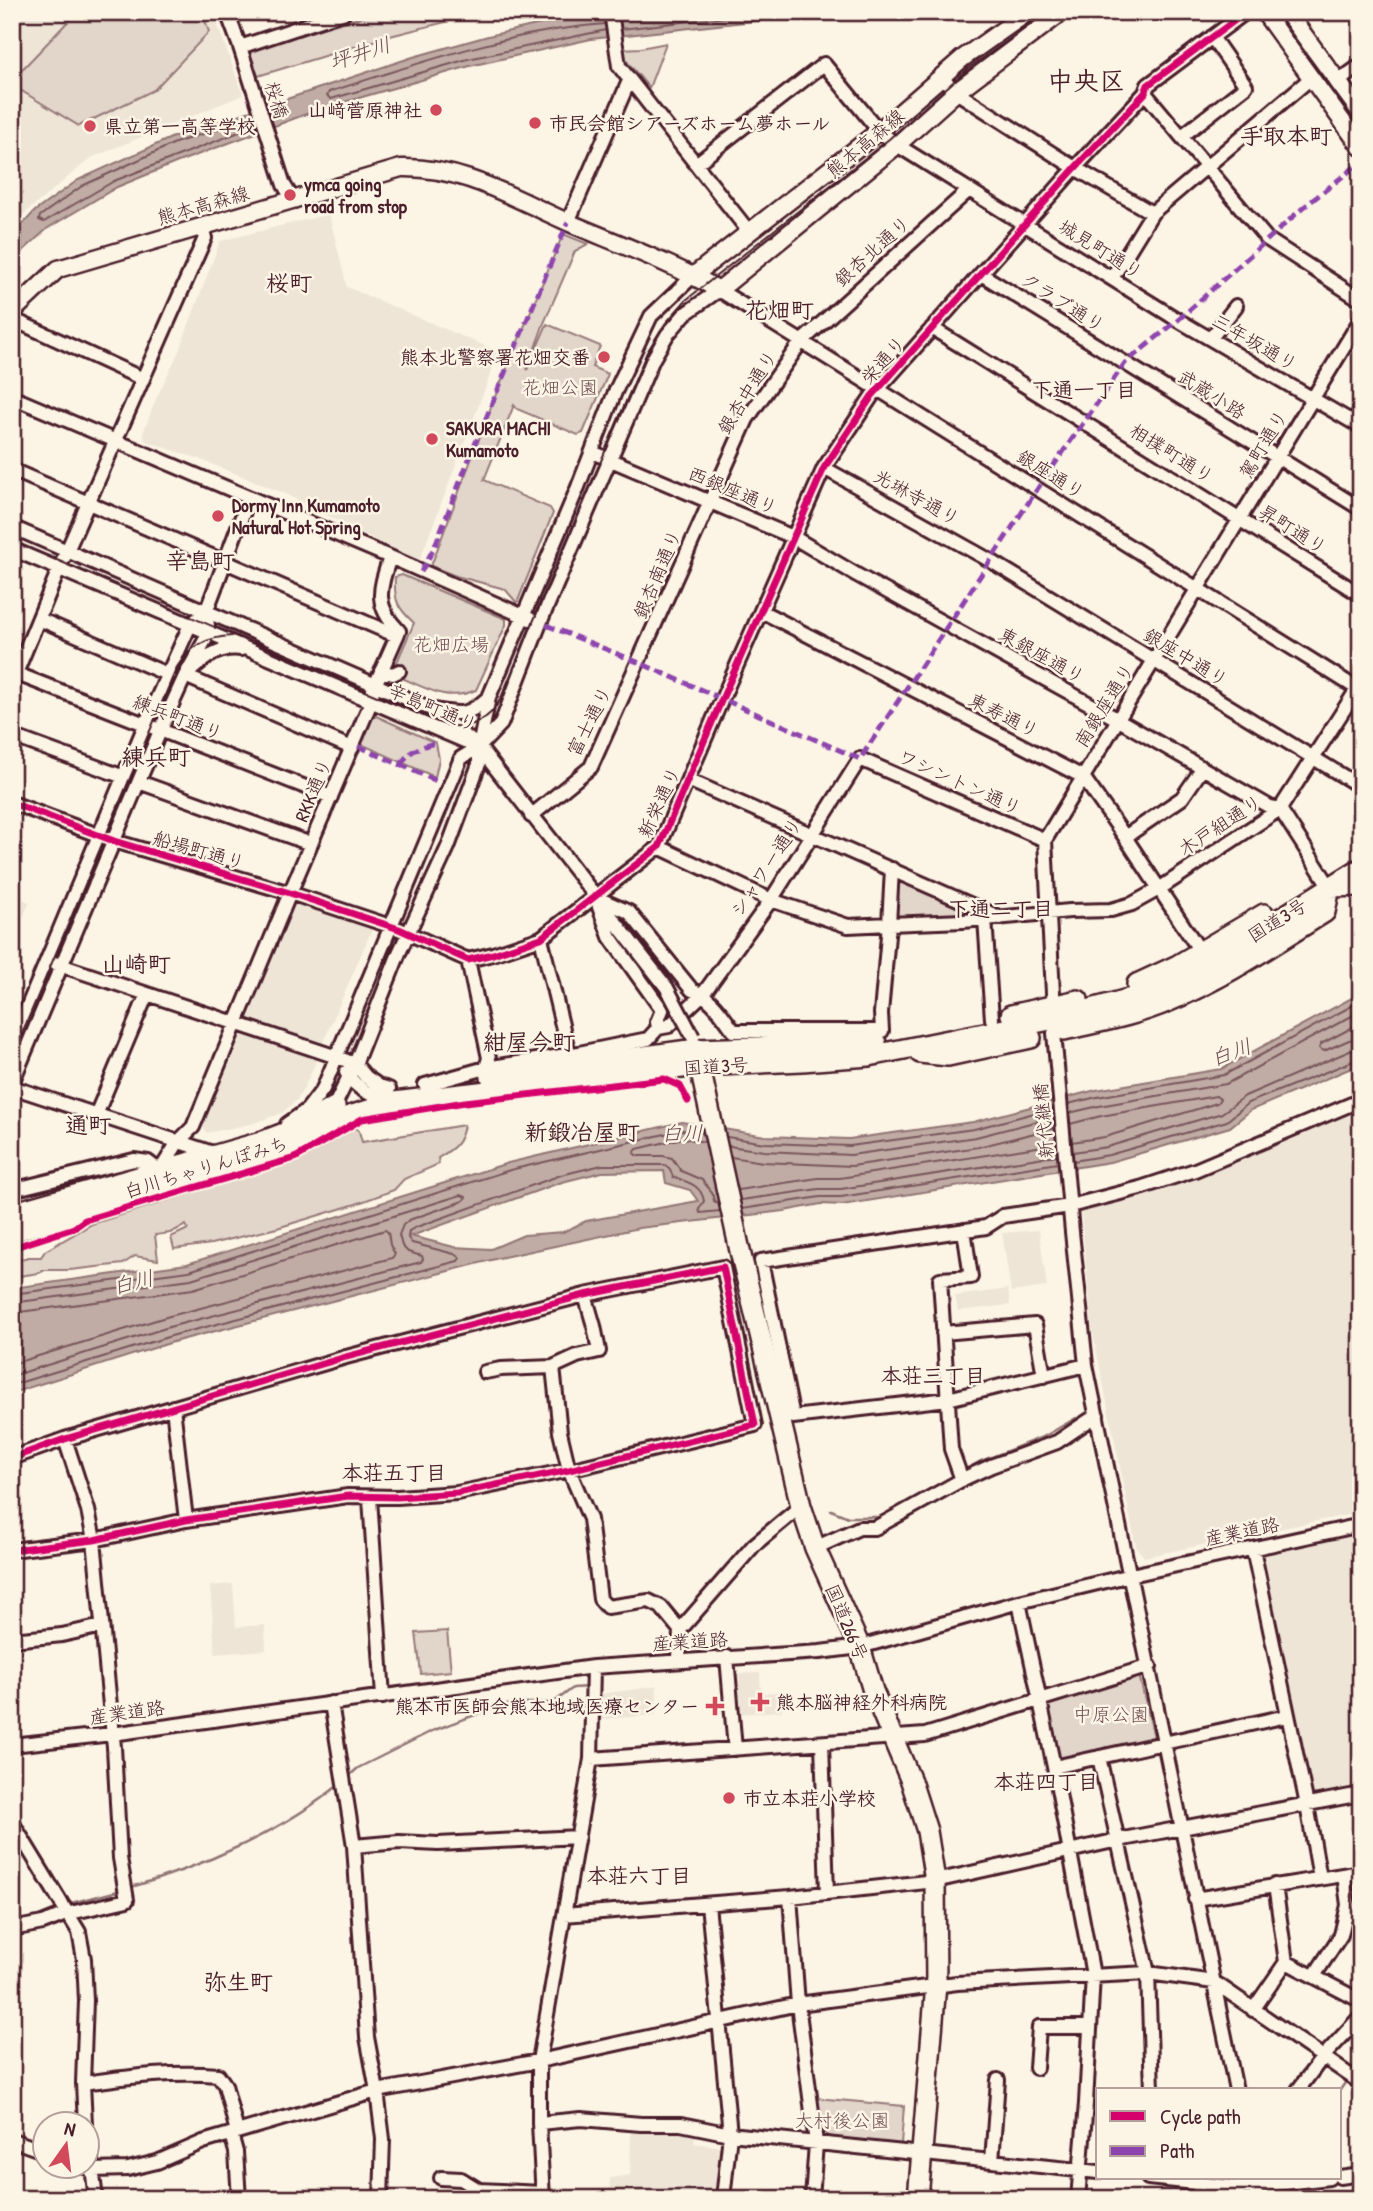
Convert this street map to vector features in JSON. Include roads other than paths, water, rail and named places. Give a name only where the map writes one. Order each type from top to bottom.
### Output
[{"type":"highway","name":"国道3号","points":[[12,1213],[258,1143],[334,1108],[369,1096],[392,1096],[696,1051],[829,1059],[869,1056],[1054,1019],[1139,996],[1199,969],[1361,856]]},
{"type":"highway","name":"国道3号","points":[[12,1230],[264,1157],[297,1144],[322,1128],[392,1096],[425,1085],[487,1073],[696,1051],[866,1044],[904,1039],[992,1018],[1054,1019],[1176,966],[1327,882],[1361,868]]},
{"type":"highway","points":[[1327,882],[1361,886]]},
{"type":"highway","name":"国道266号","points":[[696,1051],[801,1506],[815,1548],[860,1647],[873,1691],[911,1781],[927,1831],[935,1881],[936,1984],[918,2199]]},
{"type":"main road","name":"熊本高森線","points":[[693,276],[879,131],[963,58],[1028,12]]},
{"type":"main road","name":"熊本高森線","points":[[12,312],[58,269],[401,168],[422,167],[441,169],[479,181],[719,290],[897,145],[956,92],[1062,12]]},
{"type":"main road","points":[[1264,12],[1361,147]]},
{"type":"main road","points":[[1287,12],[1361,113]]},
{"type":"street","name":"桜橋","points":[[227,12],[284,185],[293,201]]},
{"type":"street","points":[[240,47],[345,12]]},
{"type":"street","points":[[611,12],[619,66],[750,233]]},
{"type":"street","name":"栄通り","points":[[722,699],[824,468],[877,390],[1145,93],[1148,85],[1246,12]]},
{"type":"street","points":[[1182,136],[1246,86],[1212,37]]},
{"type":"street","name":"城見町通り","points":[[696,164],[824,64],[879,131],[897,145],[1178,320]]},
{"type":"street","points":[[1339,81],[1361,65]]},
{"type":"street","points":[[942,77],[956,92],[1075,168],[1152,213]]},
{"type":"street","points":[[1112,278],[1152,213],[1311,78]]},
{"type":"street","points":[[568,222],[629,81]]},
{"type":"street","points":[[1145,93],[1267,239],[1361,300]]},
{"type":"street","name":"銀杏北通り","points":[[801,342],[969,190]]},
{"type":"street","points":[[14,676],[205,237],[202,227]]},
{"type":"street","name":"クラブ通り","points":[[981,274],[1125,363]]},
{"type":"street","points":[[322,1128],[355,1064],[408,933],[448,847],[479,764],[479,747],[489,696],[633,349],[651,316],[693,276]]},
{"type":"street","points":[[258,1143],[307,1110],[323,1089],[385,924],[461,758],[479,747],[502,724],[540,623],[653,359],[667,335],[685,314],[719,290]]},
{"type":"street","name":"銀座通り","points":[[719,290],[1360,687]]},
{"type":"street","points":[[1211,338],[1236,306]]},
{"type":"street","points":[[12,319],[143,379]]},
{"type":"street","name":"駕町通り","points":[[1198,589],[1361,319]]},
{"type":"street","name":"三年坂通り","points":[[1178,320],[1361,427]]},
{"type":"street","name":"相撲町通り","points":[[932,328],[1240,518]]},
{"type":"street","name":"銀杏中通り","points":[[710,501],[747,419],[801,342]]},
{"type":"street","name":"武蔵小路","points":[[1125,363],[1361,509]]},
{"type":"street","points":[[12,397],[540,623]]},
{"type":"street","name":"西銀座通り","points":[[592,452],[793,537],[948,625]]},
{"type":"street","name":"光琳寺通り","points":[[824,468],[991,561]]},
{"type":"street","points":[[12,470],[398,634]]},
{"type":"street","points":[[12,1044],[145,725],[190,625],[205,612],[249,498]]},
{"type":"street","name":"銀杏南通り","points":[[640,663],[710,501]]},
{"type":"street","name":"昇町通り","points":[[1240,518],[1361,595]]},
{"type":"street","name":"辛島町通り","points":[[12,527],[431,709],[479,747]]},
{"type":"street","name":"辛島町通り","points":[[12,549],[479,747]]},
{"type":"street","points":[[390,557],[379,599],[389,622],[398,634]]},
{"type":"street","name":"銀座中通り","points":[[991,561],[1361,787]]},
{"type":"street","name":"南銀座通り","points":[[1045,840],[1116,719],[1198,589]]},
{"type":"street","name":"東寿通り","points":[[761,611],[1083,777]]},
{"type":"street","points":[[205,612],[209,633],[160,731],[12,1085],[217,1155]]},
{"type":"street","points":[[39,619],[169,675]]},
{"type":"street","name":"東銀座通り","points":[[948,625],[1270,807],[1280,809]]},
{"type":"street","name":"RKK通り","points":[[160,1171],[178,1142],[194,1128],[398,634]]},
{"type":"street","points":[[186,676],[209,654],[230,648],[255,651]]},
{"type":"street","name":"富士通り","points":[[531,816],[592,767],[640,663]]},
{"type":"street","points":[[382,671],[393,674],[399,671]]},
{"type":"street","name":"練兵町通り","points":[[14,676],[331,797]]},
{"type":"street","points":[[186,676],[352,748]]},
{"type":"street","name":"木戸組通り","points":[[659,847],[771,900],[848,926],[1111,910],[1132,904],[1159,889],[1280,809],[1360,687]]},
{"type":"street","points":[[431,709],[458,714],[474,710],[489,696]]},
{"type":"street","name":"新栄通り","points":[[468,960],[541,938],[659,847],[722,699]]},
{"type":"street","points":[[12,736],[124,777]]},
{"type":"street","points":[[479,747],[667,988],[696,1051]]},
{"type":"street","name":"シャワー通り","points":[[487,1073],[648,1039],[658,1028],[669,1026],[703,994],[771,900],[811,833],[860,760]]},
{"type":"street","name":"ワシントン通り","points":[[860,760],[1045,840]]},
{"type":"street","points":[[1125,836],[1182,799],[1202,769]]},
{"type":"street","points":[[1083,777],[1200,951]]},
{"type":"street","points":[[688,780],[1002,918]]},
{"type":"street","points":[[139,782],[311,844]]},
{"type":"street","name":"船場町通り","points":[[12,803],[114,841],[385,924],[468,960]]},
{"type":"street","points":[[1280,809],[1327,882]]},
{"type":"street","name":"新代継橋","points":[[1045,840],[1054,1019],[1086,1366],[1236,2088]]},
{"type":"street","points":[[595,897],[629,912],[692,990],[703,994],[714,1003],[734,1031],[882,1031],[881,1013],[892,869]]},
{"type":"street","points":[[595,897],[610,937],[662,1010],[657,1022],[658,1028]]},
{"type":"street","points":[[985,919],[992,1018]]},
{"type":"street","points":[[541,938],[569,1054]]},
{"type":"street","points":[[468,960],[489,1058],[487,1073]]},
{"type":"street","points":[[47,961],[355,1064],[366,1077],[392,1096]]},
{"type":"street","points":[[96,1115],[147,994]]},
{"type":"street","points":[[337,1057],[348,1077],[369,1096]]},
{"type":"street","points":[[1086,1366],[948,1399],[793,1417],[761,1261],[986,1227],[1003,1216],[1070,1206],[1140,1188],[1195,1170],[1361,1100]]},
{"type":"street","points":[[12,1190],[134,1160],[143,1160],[160,1171]]},
{"type":"street","points":[[962,1480],[951,1449],[940,1279],[971,1277],[964,1230]]},
{"type":"street","points":[[12,1458],[65,1439],[346,1357],[585,1295],[723,1267],[755,1425],[569,1470],[457,1493],[370,1498],[348,1496],[186,1520],[94,1540],[12,1550]]},
{"type":"street","points":[[485,1372],[553,1367],[577,1356],[599,1351],[585,1295]]},
{"type":"street","points":[[943,1333],[1035,1325],[1044,1376]]},
{"type":"street","points":[[553,1367],[560,1432],[569,1470],[590,1519],[600,1599],[607,1607],[649,1601],[661,1606],[680,1630]]},
{"type":"street","points":[[173,1407],[186,1520]]},
{"type":"street","points":[[815,1548],[859,1528],[875,1528],[991,1466],[1057,1442],[1097,1415]]},
{"type":"street","points":[[12,1929],[127,1900],[120,1858],[112,1734],[94,1540],[88,1510],[65,1439]]},
{"type":"street","points":[[370,1498],[383,1697]]},
{"type":"street","points":[[679,1660],[680,1630],[754,1545],[801,1506]]},
{"type":"street","name":"産業道路","points":[[12,1745],[112,1734],[593,1667],[860,1647],[1019,1602],[1361,1525]]},
{"type":"street","points":[[1253,1549],[1320,1878]]},
{"type":"street","points":[[1019,1602],[1041,1699],[1093,1975],[1090,2027],[1092,2103],[1078,2199]]},
{"type":"street","points":[[12,1640],[62,1635],[102,1626]]},
{"type":"street","points":[[727,1657],[734,1749]]},
{"type":"street","points":[[591,1759],[925,1735],[1150,1666]]},
{"type":"street","points":[[442,2178],[461,2179],[480,2190],[543,2196],[539,2061],[591,1759],[593,1667]]},
{"type":"street","points":[[331,1703],[354,1846],[368,2037],[383,2139],[381,2199]]},
{"type":"street","points":[[1054,1767],[1287,1716]]},
{"type":"street","points":[[822,1743],[827,1893]]},
{"type":"street","points":[[1099,1757],[1148,1973],[1152,2088]]},
{"type":"street","points":[[564,1915],[790,1897],[935,1881],[1118,1840],[1361,1794]]},
{"type":"street","points":[[12,1822],[79,1932],[84,1959],[86,2001],[84,2110]]},
{"type":"street","points":[[354,1846],[578,1836]]},
{"type":"street","points":[[1195,1899],[1361,1872]]},
{"type":"street","points":[[1314,1976],[1341,1935],[1348,1905],[1344,1875]]},
{"type":"street","points":[[1253,2010],[1286,1962],[1275,1885]]},
{"type":"street","points":[[790,1897],[798,2004],[816,2143],[811,2199]]},
{"type":"street","points":[[708,1904],[730,2134],[723,2199]]},
{"type":"street","points":[[1346,1913],[1361,1917]]},
{"type":"street","points":[[1286,1962],[1361,2001]]},
{"type":"street","points":[[102,2168],[128,2169],[157,2161],[204,2142],[377,2091],[539,2061],[798,2004],[906,1991],[936,1984],[1148,1973],[1214,1982],[1361,2083]]},
{"type":"street","points":[[1300,2088],[1322,2058],[1361,2016]]},
{"type":"street","points":[[1036,2068],[1039,2026],[1090,2027]]},
{"type":"street","points":[[83,2083],[157,2074],[218,2075],[225,2085],[234,2133],[239,2199]]},
{"type":"street","points":[[992,2161],[998,2080]]},
{"type":"street","points":[[539,2123],[581,2119],[681,2124],[730,2134],[1096,2172]]},
{"type":"street","points":[[12,2140],[32,2147]]},
{"type":"street","points":[[1342,2177],[1361,2174]]},
{"type":"street","points":[[90,2180],[96,2199]]},
{"type":"street","points":[[1169,2180],[1241,2188],[1313,2180]]},
{"type":"street","points":[[1198,2199],[1200,2183]]},
{"type":"water","points":[[647,12],[835,12],[591,39],[470,66],[317,110],[117,187],[48,228],[12,261],[12,236],[35,211],[78,180],[173,137],[413,57],[488,36],[554,21]]},
{"type":"water","name":"白川","points":[[1361,993],[1361,1064],[1251,1110],[1230,1127],[1110,1162],[842,1205],[821,1204],[784,1211],[639,1228],[499,1258],[173,1342],[12,1393],[12,1288],[187,1264],[508,1163],[682,1122],[765,1136],[849,1139],[973,1122],[1096,1090],[1221,1069]],"holes":[[[664,1171],[666,1183],[690,1190],[698,1201],[586,1221],[563,1232],[524,1235],[491,1249],[454,1247],[411,1236],[562,1182],[602,1172]]]},
{"type":"waterway","points":[[963,1471],[1045,1436],[1076,1418]]},
{"type":"waterway","points":[[831,1510],[848,1517],[881,1517],[957,1475]]},
{"type":"waterway","points":[[348,1777],[358,1768],[432,1731],[496,1707],[517,1703],[553,1703],[573,1688],[588,1687]]},
{"type":"waterway","points":[[128,1888],[183,1870],[240,1846],[294,1817],[341,1783]]},
{"type":"waterway","points":[[67,1904],[122,1890]]},
{"type":"waterway","points":[[29,1920],[58,1908]]},
{"type":"waterway","points":[[1353,2072],[1361,2065]]},
{"type":"waterway","points":[[1341,2088],[1347,2080]]},
{"type":"tram line","points":[[12,541],[443,724],[461,726],[477,722],[491,713],[501,698],[647,352],[665,324],[686,300],[889,139],[970,67],[1048,12]]},
{"type":"tram line","points":[[1274,12],[1361,132]]},
{"type":"tram line","points":[[12,1057],[177,667],[188,653],[200,644],[215,638],[232,636]]},
{"type":"place","name":"山﨑菅原神社","points":[[436,110]]},
{"type":"place","name":"市民会館シアーズホーム夢ホール","points":[[535,123]]},
{"type":"place","name":"県立第一高等学校","points":[[90,126]]},
{"type":"place","name":"ymca going road from stop","points":[[290,195]]},
{"type":"place","name":"熊本北警察署花畑交番","points":[[604,357]]},
{"type":"place","name":"SAKURA MACHI Kumamoto","points":[[432,439]]},
{"type":"place","name":"Dormy Inn Kumamoto Natural Hot Spring","points":[[218,516]]},
{"type":"place","name":"熊本脳神経外科病院","points":[[760,1702]]},
{"type":"place","name":"熊本市医師会熊本地域医療センター","points":[[715,1706]]},
{"type":"place","name":"市立本荘小学校","points":[[729,1798]]},
{"type":"district","name":"中央区","points":[[1086,80]]},
{"type":"district","name":"手取本町","points":[[1286,135]]},
{"type":"district","name":"桜町","points":[[289,282]]},
{"type":"district","name":"花畑町","points":[[779,309]]},
{"type":"district","name":"下通一丁目","points":[[1084,389]]},
{"type":"district","name":"辛島町","points":[[200,560]]},
{"type":"district","name":"練兵町","points":[[156,756]]},
{"type":"district","name":"下通二丁目","points":[[1001,908]]},
{"type":"district","name":"山崎町","points":[[136,963]]},
{"type":"district","name":"紺屋今町","points":[[529,1041]]},
{"type":"district","name":"通町","points":[[88,1124]]},
{"type":"district","name":"新鍛冶屋町","points":[[582,1131]]},
{"type":"district","name":"本荘三丁目","points":[[933,1375]]},
{"type":"district","name":"本荘五丁目","points":[[394,1472]]},
{"type":"district","name":"本荘四丁目","points":[[1046,1781]]},
{"type":"district","name":"本荘六丁目","points":[[639,1875]]},
{"type":"district","name":"弥生町","points":[[238,1981]]},
{"type":"water label","name":"坪井川","points":[[360,53]]},
{"type":"park label","name":"花畑公園","points":[[560,387]]},
{"type":"park label","name":"花畑広場","points":[[451,644]]},
{"type":"park label","name":"中原公園","points":[[1111,1714]]},
{"type":"park label","name":"大村後公園","points":[[842,2120]]}]
